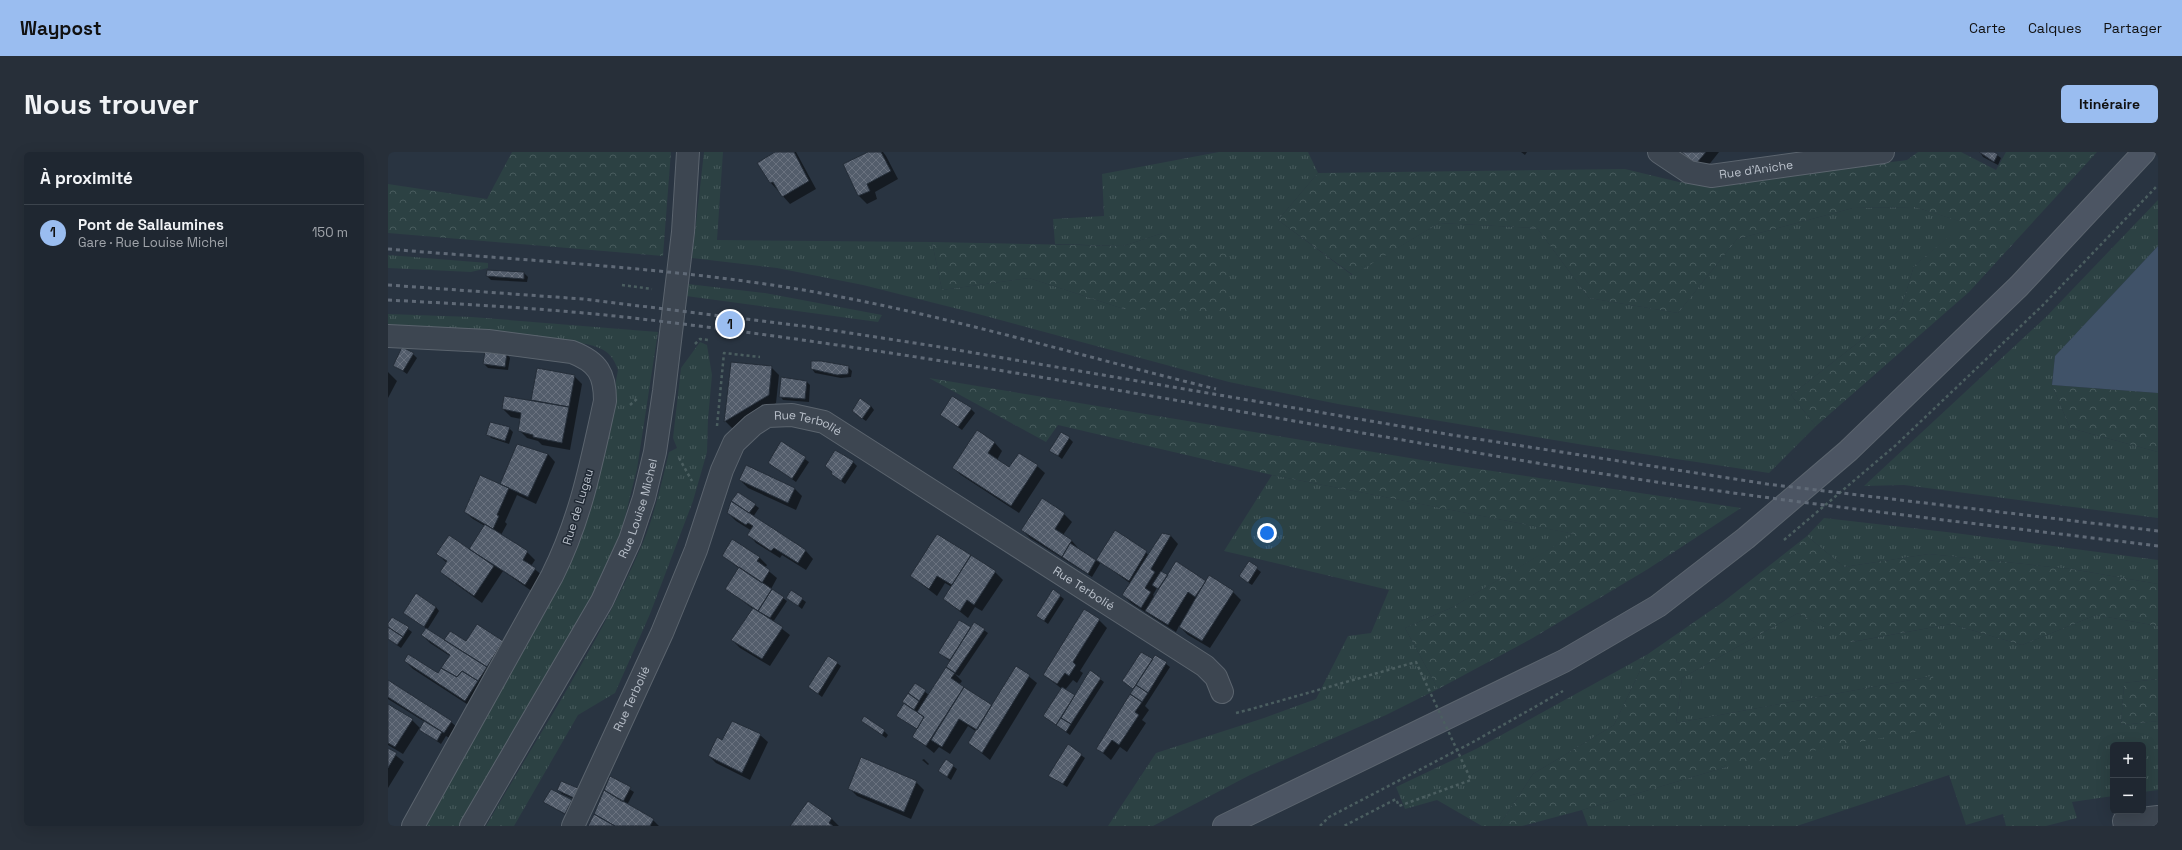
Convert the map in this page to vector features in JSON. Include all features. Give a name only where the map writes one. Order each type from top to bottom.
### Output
[{"type":"main road","points":[[1224,826],[1564,662],[1658,606],[1746,538],[1848,450],[2019,286],[2144,152]]},
{"type":"street","name":"Rue Louise Michel","points":[[471,826],[602,601],[630,540],[644,498],[655,452],[664,391],[683,232],[688,152]]},
{"type":"street","name":"Rue d'Aniche","points":[[1660,152],[1689,172],[1711,176],[1883,152]]},
{"type":"street","name":"Rue de Lugau","points":[[388,336],[488,341],[572,352],[584,356],[595,365],[601,374],[605,386],[605,401],[584,498],[568,543],[552,576],[413,826]]},
{"type":"street","name":"Rue Terbolié","points":[[573,826],[662,633],[696,550],[722,470],[730,453],[739,439],[753,425],[767,416],[792,415],[824,422],[1205,666],[1216,677],[1222,692]]},
{"type":"street","points":[[2125,826],[2124,821],[2158,817]]},
{"type":"path","points":[[622,285],[675,291]]},
{"type":"path","points":[[730,453],[718,434],[717,426],[724,353],[760,357]]},
{"type":"path","points":[[677,455],[693,482]]},
{"type":"path","points":[[1248,710],[1416,662],[1471,780],[1399,806],[1396,799],[1344,826]]},
{"type":"green space","points":[[512,152],[671,152],[663,256],[388,233],[388,184],[487,199]]},
{"type":"green space","points":[[704,152],[723,152],[717,240],[932,242],[942,290],[1029,278],[1124,309],[1163,233],[1123,246],[1055,244],[1053,219],[1104,216],[1102,174],[1219,152],[1308,152],[1318,173],[1278,220],[1352,275],[1439,223],[1537,228],[1589,298],[1678,313],[1737,239],[1853,208],[1915,207],[1966,223],[1914,266],[1901,309],[1791,395],[1816,426],[1769,473],[1584,445],[1338,404],[1229,382],[978,314],[863,285],[777,268],[692,258]]},
{"type":"green space","points":[[1918,152],[1961,152],[1996,170],[2006,152],[2097,152],[1969,292],[1816,426],[1791,395],[1901,309],[1914,266],[1965,223],[1915,207],[1853,208],[1737,239],[1678,313],[1589,298],[1537,228],[1439,223],[1353,275],[1278,220],[1318,173],[1625,169],[1679,182],[1715,185],[1907,160]]},
{"type":"green space","points":[[2158,200],[2158,246],[2055,356],[2052,385],[2070,428],[2158,452],[2158,518],[1904,485],[1864,486],[2047,316]]},
{"type":"green space","points":[[1163,233],[1228,255],[1226,312],[1124,309],[1029,278],[942,290],[932,242],[1123,246]]},
{"type":"green space","points":[[388,255],[488,263],[488,268],[471,272],[388,268]]},
{"type":"green space","points":[[688,284],[765,293],[882,315],[878,322],[686,296]]},
{"type":"green space","points":[[388,314],[472,317],[658,332],[637,469],[621,533],[598,586],[460,826],[424,826],[545,613],[573,558],[595,490],[618,370],[610,355],[602,349],[586,344],[491,334],[388,327]]},
{"type":"green space","points":[[700,342],[707,345],[712,375],[707,452],[693,501],[650,614],[615,693],[578,715],[514,826],[486,826],[590,650],[644,540],[655,507],[669,452],[677,448],[673,438],[681,368]]},
{"type":"green space","points":[[929,378],[1452,465],[1741,508],[1648,569],[1531,639],[1438,689],[1405,628],[1453,607],[1574,534],[1272,475],[1058,425],[1046,442]]},
{"type":"green space","points":[[2052,385],[2158,393],[2158,452],[2070,428]]},
{"type":"green space","points":[[1272,475],[1575,534],[1453,607],[1405,628],[1438,689],[1386,715],[1250,775],[1153,826],[1108,826],[1156,753],[1264,718],[1316,699],[1348,636],[1371,633],[1389,590],[1224,551]]},
{"type":"green space","points":[[1824,518],[1955,533],[2158,560],[2158,584],[2071,569],[1929,554],[1844,567],[1807,536]]},
{"type":"green space","points":[[1807,536],[1844,567],[1929,554],[2071,569],[2158,584],[2158,626],[2096,615],[2022,645],[1951,624],[1851,642],[1798,613],[1682,678],[1676,723],[1933,676],[1941,727],[1726,767],[1582,810],[1522,826],[1499,826],[1533,774],[1614,725],[1648,654],[1723,602]]},
{"type":"green space","points":[[1798,613],[1852,642],[1951,624],[2022,645],[2096,615],[2158,626],[2158,679],[2124,683],[2121,725],[2158,721],[2158,790],[2146,792],[2146,742],[2110,742],[2110,796],[2072,802],[2077,818],[2046,826],[2006,826],[2003,814],[1966,825],[1949,775],[1797,826],[1588,826],[1582,810],[1726,767],[1933,676],[1676,723],[1682,678]]},
{"type":"green space","points":[[1648,654],[1614,725],[1533,774],[1499,826],[1482,826],[1437,800],[1405,809],[1396,787],[1476,749]]},
{"type":"green space","points":[[2158,679],[2158,721],[2121,725],[2124,683]]},
{"type":"water","points":[[2158,246],[2158,393],[2052,385],[2055,356]]},
{"type":"building","points":[[775,152],[794,152],[809,181],[782,197],[773,182],[770,183],[757,163]]},
{"type":"building","points":[[868,152],[881,152],[891,171],[867,184],[870,191],[858,196],[843,164]]},
{"type":"building","points":[[1681,152],[1706,152],[1696,164]]},
{"type":"building","points":[[1979,152],[1994,152],[1998,154],[1994,162]]},
{"type":"building","points":[[487,270],[524,272],[524,279],[486,276]]},
{"type":"building","points":[[402,347],[414,353],[403,371],[393,366]]},
{"type":"building","points":[[485,351],[507,353],[505,367],[483,364]]},
{"type":"building","points":[[811,361],[821,361],[849,366],[848,374],[837,375],[811,369]]},
{"type":"building","points":[[731,362],[772,366],[769,395],[724,422]]},
{"type":"building","points":[[537,368],[575,375],[569,407],[531,400]]},
{"type":"building","points":[[781,377],[807,381],[805,399],[779,397]]},
{"type":"building","points":[[504,396],[569,407],[562,443],[533,437],[533,435],[518,431],[521,413],[502,409]]},
{"type":"building","points":[[952,396],[972,408],[958,427],[940,415]]},
{"type":"building","points":[[860,398],[871,406],[862,419],[852,411]]},
{"type":"building","points":[[490,422],[510,427],[505,441],[486,435]]},
{"type":"building","points":[[977,430],[995,442],[988,453],[1009,467],[1019,453],[1038,465],[1011,506],[952,468]]},
{"type":"building","points":[[1061,432],[1070,437],[1058,456],[1049,451]]},
{"type":"building","points":[[781,441],[806,457],[792,479],[768,463]]},
{"type":"building","points":[[517,444],[548,454],[528,497],[500,484]]},
{"type":"building","points":[[835,450],[854,461],[841,481],[831,474],[832,472],[825,466]]},
{"type":"building","points":[[746,465],[795,488],[788,503],[739,480]]},
{"type":"building","points":[[480,475],[509,488],[497,515],[499,516],[493,529],[464,512]]},
{"type":"building","points":[[738,492],[756,504],[749,513],[731,501]]},
{"type":"building","points":[[1042,498],[1065,513],[1055,529],[1072,540],[1062,557],[1021,530]]},
{"type":"building","points":[[731,501],[806,550],[798,563],[774,548],[771,551],[747,535],[753,526],[748,523],[746,525],[727,513]]},
{"type":"building","points":[[485,524],[528,551],[523,560],[536,568],[525,585],[469,549]]},
{"type":"building","points":[[1115,530],[1147,551],[1129,581],[1096,560]]},
{"type":"building","points":[[1162,533],[1171,535],[1151,569],[1155,572],[1145,588],[1151,592],[1141,608],[1122,595]]},
{"type":"building","points":[[937,534],[971,555],[952,585],[937,576],[929,589],[910,576]]},
{"type":"building","points":[[449,535],[494,566],[474,596],[440,572],[447,561],[436,554]]},
{"type":"building","points":[[732,539],[760,557],[757,561],[770,570],[762,583],[722,556]]},
{"type":"building","points":[[1070,543],[1096,560],[1088,574],[1062,557]]},
{"type":"building","points":[[971,555],[996,571],[974,605],[967,600],[960,611],[943,599]]},
{"type":"building","points":[[1176,561],[1206,581],[1195,597],[1188,592],[1168,625],[1145,611]]},
{"type":"building","points":[[1249,561],[1258,567],[1248,583],[1239,576]]},
{"type":"building","points":[[739,567],[772,589],[758,611],[725,589]]},
{"type":"building","points":[[1161,571],[1168,575],[1158,589],[1152,585]]},
{"type":"building","points":[[1209,575],[1234,591],[1202,641],[1179,627]]},
{"type":"building","points":[[772,589],[784,597],[770,618],[758,611]]},
{"type":"building","points":[[1053,589],[1061,595],[1044,621],[1036,616]]},
{"type":"building","points":[[791,590],[803,598],[798,606],[786,598]]},
{"type":"building","points":[[416,593],[436,607],[424,627],[403,613]]},
{"type":"building","points":[[753,608],[783,627],[762,659],[731,640]]},
{"type":"building","points":[[1084,609],[1100,619],[1073,662],[1076,665],[1069,676],[1065,673],[1057,684],[1043,675]]},
{"type":"building","points":[[392,617],[409,627],[403,637],[388,627],[388,623]]},
{"type":"building","points":[[959,620],[971,627],[950,660],[938,653]]},
{"type":"building","points":[[974,622],[985,629],[955,673],[946,667]]},
{"type":"building","points":[[477,624],[503,641],[487,667],[444,640],[450,631],[466,641]]},
{"type":"building","points":[[388,627],[403,637],[397,645],[388,639]]},
{"type":"building","points":[[426,628],[487,667],[478,681],[462,671],[457,677],[441,668],[450,655],[421,635]]},
{"type":"building","points":[[1141,652],[1153,659],[1133,689],[1122,681]]},
{"type":"building","points":[[408,654],[438,673],[441,668],[457,677],[462,671],[478,681],[465,701],[404,661]]},
{"type":"building","points":[[1155,655],[1167,662],[1148,693],[1136,685]]},
{"type":"building","points":[[828,656],[838,662],[818,694],[808,687]]},
{"type":"building","points":[[1016,666],[1030,675],[982,753],[968,743]]},
{"type":"building","points":[[946,667],[955,673],[951,678],[964,687],[926,746],[912,737],[924,717],[917,712]]},
{"type":"building","points":[[1090,670],[1101,678],[1071,724],[1061,718]]},
{"type":"building","points":[[388,680],[452,721],[444,733],[388,697]]},
{"type":"building","points":[[915,683],[926,690],[919,701],[908,693]]},
{"type":"building","points":[[1136,685],[1148,693],[1142,702],[1130,694]]},
{"type":"building","points":[[964,687],[992,705],[977,730],[959,719],[942,747],[931,740]]},
{"type":"building","points":[[1062,687],[1075,695],[1056,725],[1043,716]]},
{"type":"building","points":[[908,693],[919,701],[914,710],[902,702]]},
{"type":"building","points":[[1130,694],[1142,702],[1135,712],[1139,715],[1119,745],[1112,740],[1103,753],[1096,749]]},
{"type":"building","points":[[904,703],[924,717],[917,729],[896,716]]},
{"type":"building","points":[[388,704],[413,719],[395,747],[388,743]]},
{"type":"building","points":[[864,716],[885,730],[882,735],[861,721]]},
{"type":"building","points":[[1061,718],[1071,724],[1066,732],[1056,725]]},
{"type":"building","points":[[424,721],[442,732],[437,741],[419,730]]},
{"type":"building","points":[[732,721],[761,734],[742,773],[708,756],[717,737],[722,740]]},
{"type":"building","points":[[1068,744],[1082,754],[1063,784],[1048,776]]},
{"type":"building","points":[[388,748],[397,753],[388,768]]},
{"type":"building","points":[[861,757],[917,781],[904,812],[848,789]]},
{"type":"building","points":[[946,759],[954,765],[947,777],[938,771]]},
{"type":"building","points":[[610,776],[631,787],[623,802],[604,790]]},
{"type":"building","points":[[561,781],[580,789],[576,799],[557,790]]},
{"type":"building","points":[[551,789],[572,800],[565,814],[543,802]]},
{"type":"building","points":[[604,790],[654,819],[650,826],[615,826],[594,814]]},
{"type":"building","points":[[808,801],[832,818],[829,823],[833,826],[790,826]]},
{"type":"building","points":[[594,814],[615,826],[588,826]]},
{"type":"railway","points":[[388,249],[652,270],[809,291],[962,324],[1216,389]]},
{"type":"railway","points":[[388,285],[583,299],[811,327],[934,346],[1452,435],[1767,484],[2158,531]]},
{"type":"railway","points":[[388,300],[597,314],[781,337],[1009,372],[1465,451],[1723,492],[2158,546]]},
{"type":"place","name":"Pont de Sallaumines","points":[[730,324]]}]
